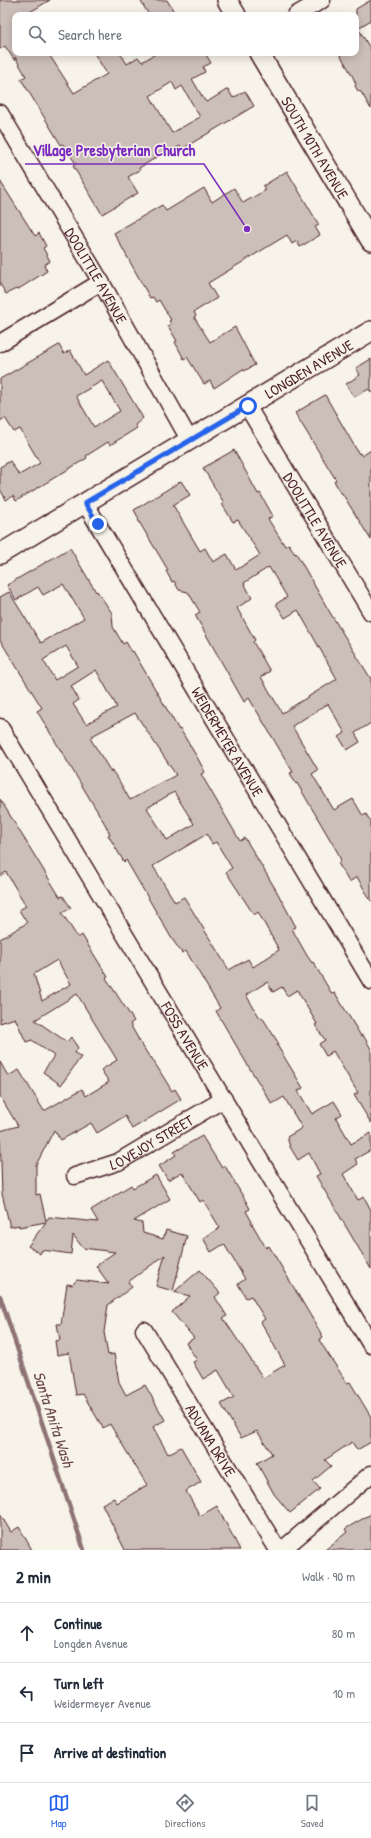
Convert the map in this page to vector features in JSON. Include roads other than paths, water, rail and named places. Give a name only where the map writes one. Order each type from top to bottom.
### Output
[{"type":"street","points":[[228,0],[234,12]]},
{"type":"street","points":[[301,12],[322,0]]},
{"type":"street","name":"SOUTH 10TH AVENUE","points":[[261,56],[371,241]]},
{"type":"street","name":"DOOLITTLE AVENUE","points":[[2,122],[101,282],[190,441]]},
{"type":"street","points":[[0,343],[101,282]]},
{"type":"street","name":"LONGDEN AVENUE","points":[[0,554],[371,331]]},
{"type":"street","name":"DOOLITTLE AVENUE","points":[[248,406],[371,612]]},
{"type":"street","name":"WEIDERMEYER AVENUE","points":[[85,503],[371,980]]},
{"type":"street","name":"FOSS AVENUE","points":[[0,727],[371,1345]]},
{"type":"street","name":"LOVEJOY STREET","points":[[76,1176],[118,1162],[224,1099]]},
{"type":"street","name":"ADUANA DRIVE","points":[[144,1330],[278,1550]]},
{"type":"street","points":[[282,1550],[371,1474]]},
{"type":"waterway","name":"Santa Anita Wash","points":[[0,1296],[84,1550]]},
{"type":"place","name":"Village Presbyterian Church","points":[[247,229]]}]
